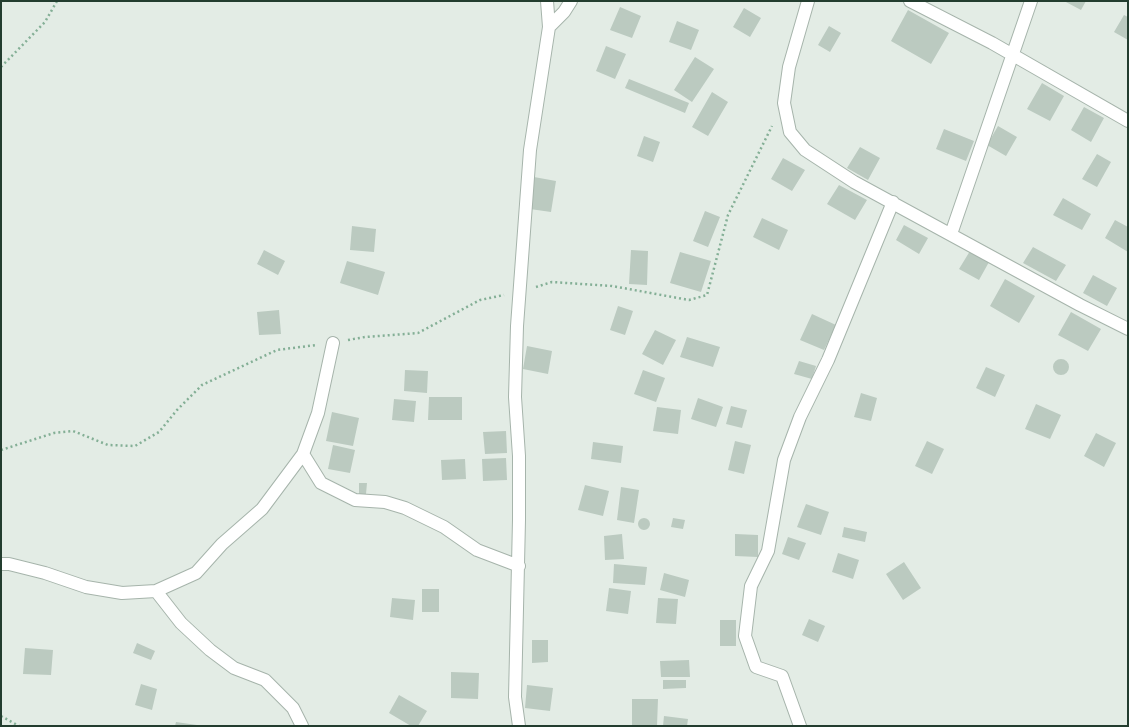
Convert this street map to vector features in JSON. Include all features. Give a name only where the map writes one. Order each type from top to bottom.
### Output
[{"type":"street","points":[[519,726],[516,697],[519,566],[519,456],[515,397],[517,326],[530,150],[549,27],[547,1]]},
{"type":"street","points":[[549,27],[564,12],[571,1]]},
{"type":"street","points":[[808,1],[789,66],[784,102],[790,132],[805,150],[854,182],[1128,330]]},
{"type":"street","points":[[910,1],[992,43],[1128,121]]},
{"type":"street","points":[[951,234],[1030,1]]},
{"type":"street","points":[[800,726],[782,676],[756,667],[745,636],[750,586],[768,551],[784,460],[800,417],[828,360],[893,202]]},
{"type":"street","points":[[1,564],[9,564],[45,573],[86,587],[122,593],[156,591],[196,573],[222,544],[262,509],[303,454],[318,413],[333,343]]},
{"type":"street","points":[[303,454],[321,483],[355,500],[385,502],[405,508],[444,527],[477,550],[519,566]]},
{"type":"street","points":[[156,591],[181,623],[210,650],[234,668],[265,680],[293,708],[302,726]]},
{"type":"path","points":[[1,67],[45,22],[57,1]]},
{"type":"path","points":[[1,450],[54,432],[73,430],[108,445],[135,446],[159,432],[177,410],[202,385],[277,350],[333,343],[365,337],[418,333],[480,300],[520,292],[552,282],[612,286],[688,300],[707,295],[728,215],[784,102]]},
{"type":"path","points":[[1,716],[19,726]]},
{"type":"building","points":[[1064,1],[1086,1],[1081,10]]},
{"type":"building","points":[[620,7],[641,16],[632,38],[610,30]]},
{"type":"building","points":[[744,8],[761,18],[750,37],[733,27]]},
{"type":"building","points":[[908,10],[949,33],[931,64],[891,41]]},
{"type":"building","points":[[1124,15],[1128,17],[1128,40],[1114,32]]},
{"type":"building","points":[[677,21],[699,30],[691,50],[669,42]]},
{"type":"building","points":[[829,26],[841,33],[830,52],[818,45]]},
{"type":"building","points":[[606,46],[626,54],[615,79],[596,71]]},
{"type":"building","points":[[695,57],[714,69],[692,102],[674,90]]},
{"type":"building","points":[[629,79],[689,103],[685,113],[625,88]]},
{"type":"building","points":[[1042,83],[1064,96],[1050,121],[1027,109]]},
{"type":"building","points":[[712,92],[728,102],[708,136],[692,127]]},
{"type":"building","points":[[1084,107],[1104,118],[1091,142],[1071,130]]},
{"type":"building","points":[[998,126],[1017,137],[1006,156],[987,145]]},
{"type":"building","points":[[944,129],[974,141],[966,161],[936,149]]},
{"type":"building","points":[[644,136],[660,142],[653,162],[637,156]]},
{"type":"building","points":[[860,147],[880,158],[868,180],[847,168]]},
{"type":"building","points":[[1097,154],[1111,162],[1097,187],[1082,179]]},
{"type":"building","points":[[783,158],[805,170],[792,191],[771,179]]},
{"type":"building","points":[[534,177],[556,181],[551,212],[530,209]]},
{"type":"building","points":[[839,185],[867,200],[855,220],[827,204]]},
{"type":"building","points":[[1063,198],[1091,214],[1082,230],[1053,215]]},
{"type":"building","points":[[705,211],[720,217],[708,247],[693,241]]},
{"type":"building","points":[[762,218],[788,230],[779,250],[753,237]]},
{"type":"building","points":[[1115,220],[1128,227],[1128,252],[1105,238]]},
{"type":"building","points":[[904,225],[928,238],[919,254],[896,240]]},
{"type":"building","points":[[352,226],[376,229],[374,252],[350,250]]},
{"type":"building","points":[[1033,247],[1066,265],[1056,281],[1023,263]]},
{"type":"building","points":[[264,250],[285,261],[278,275],[257,264]]},
{"type":"building","points":[[631,250],[648,251],[647,285],[629,284]]},
{"type":"building","points":[[970,251],[989,262],[979,280],[959,269]]},
{"type":"building","points":[[680,252],[711,261],[701,292],[670,283]]},
{"type":"building","points":[[347,261],[385,272],[378,295],[340,283]]},
{"type":"building","points":[[1093,275],[1117,288],[1107,306],[1083,293]]},
{"type":"building","points":[[1005,279],[1035,296],[1019,323],[990,306]]},
{"type":"building","points":[[618,306],[633,311],[625,335],[610,330]]},
{"type":"building","points":[[279,310],[281,334],[259,335],[257,312]]},
{"type":"building","points":[[1071,312],[1101,329],[1088,351],[1058,335]]},
{"type":"building","points":[[812,314],[836,325],[824,350],[800,340]]},
{"type":"building","points":[[655,330],[676,340],[663,365],[642,354]]},
{"type":"building","points":[[687,337],[720,347],[713,367],[680,357]]},
{"type":"building","points":[[527,346],[552,351],[548,374],[523,369]]},
{"type":"building","points":[[1061,359],[1067,361],[1069,367],[1067,373],[1061,375],[1055,373],[1053,367],[1055,361]]},
{"type":"building","points":[[799,361],[816,366],[812,379],[794,374]]},
{"type":"building","points":[[986,367],[1005,375],[995,397],[976,388]]},
{"type":"building","points":[[405,370],[428,371],[427,393],[404,391]]},
{"type":"building","points":[[643,370],[665,378],[656,402],[634,394]]},
{"type":"building","points":[[861,393],[877,398],[871,421],[854,417]]},
{"type":"building","points":[[429,397],[462,397],[462,420],[428,420]]},
{"type":"building","points":[[698,398],[723,407],[716,427],[691,419]]},
{"type":"building","points":[[394,399],[416,401],[414,422],[392,420]]},
{"type":"building","points":[[1036,404],[1061,415],[1050,439],[1025,429]]},
{"type":"building","points":[[731,406],[747,410],[742,428],[726,424]]},
{"type":"building","points":[[657,407],[681,410],[678,434],[653,431]]},
{"type":"building","points":[[332,412],[359,418],[353,446],[326,441]]},
{"type":"building","points":[[506,431],[507,453],[485,454],[483,432]]},
{"type":"building","points":[[1096,433],[1116,443],[1104,467],[1084,456]]},
{"type":"building","points":[[735,441],[751,445],[744,474],[728,470]]},
{"type":"building","points":[[927,441],[944,449],[932,474],[915,466]]},
{"type":"building","points":[[593,442],[623,446],[621,463],[591,459]]},
{"type":"building","points":[[333,445],[355,450],[350,473],[328,469]]},
{"type":"building","points":[[506,458],[507,480],[483,481],[482,459]]},
{"type":"building","points":[[465,459],[466,479],[442,480],[441,460]]},
{"type":"building","points":[[359,483],[367,483],[366,494],[359,494]]},
{"type":"building","points":[[585,485],[609,491],[603,516],[578,510]]},
{"type":"building","points":[[621,487],[639,490],[634,523],[617,520]]},
{"type":"building","points":[[806,504],[829,512],[821,535],[797,527]]},
{"type":"building","points":[[642,518],[646,518],[650,524],[646,530],[642,530],[638,526],[638,522]]},
{"type":"building","points":[[673,518],[685,520],[683,529],[671,527]]},
{"type":"building","points":[[844,527],[867,532],[865,542],[842,537]]},
{"type":"building","points":[[622,534],[624,559],[605,560],[604,536]]},
{"type":"building","points":[[735,534],[758,535],[758,557],[735,556]]},
{"type":"building","points":[[788,537],[806,543],[799,560],[782,554]]},
{"type":"building","points":[[838,553],[859,560],[853,579],[832,572]]},
{"type":"building","points":[[904,562],[921,588],[903,600],[886,574]]},
{"type":"building","points":[[614,564],[647,567],[645,585],[613,583]]},
{"type":"building","points":[[664,573],[689,580],[685,597],[660,590]]},
{"type":"building","points":[[609,588],[631,591],[628,614],[606,611]]},
{"type":"building","points":[[422,589],[439,589],[439,612],[422,612]]},
{"type":"building","points":[[392,598],[415,600],[413,620],[390,617]]},
{"type":"building","points":[[658,598],[678,599],[676,624],[656,623]]},
{"type":"building","points":[[809,619],[825,626],[818,642],[802,635]]},
{"type":"building","points":[[720,620],[736,620],[736,646],[720,646]]},
{"type":"building","points":[[532,640],[548,640],[548,662],[532,663]]},
{"type":"building","points":[[137,643],[155,651],[151,660],[133,653]]},
{"type":"building","points":[[25,648],[53,650],[51,675],[23,674]]},
{"type":"building","points":[[689,660],[690,677],[661,677],[660,661]]},
{"type":"building","points":[[451,672],[479,673],[478,699],[451,698]]},
{"type":"building","points":[[663,680],[686,680],[686,688],[663,689]]},
{"type":"building","points":[[141,684],[157,689],[152,710],[135,705]]},
{"type":"building","points":[[527,685],[553,688],[550,711],[525,708]]},
{"type":"building","points":[[399,695],[427,711],[418,726],[411,726],[389,713]]},
{"type":"building","points":[[632,699],[658,699],[657,726],[632,726]]},
{"type":"building","points":[[664,716],[688,719],[687,726],[663,726]]},
{"type":"building","points":[[176,722],[197,725],[197,726],[175,726]]}]
